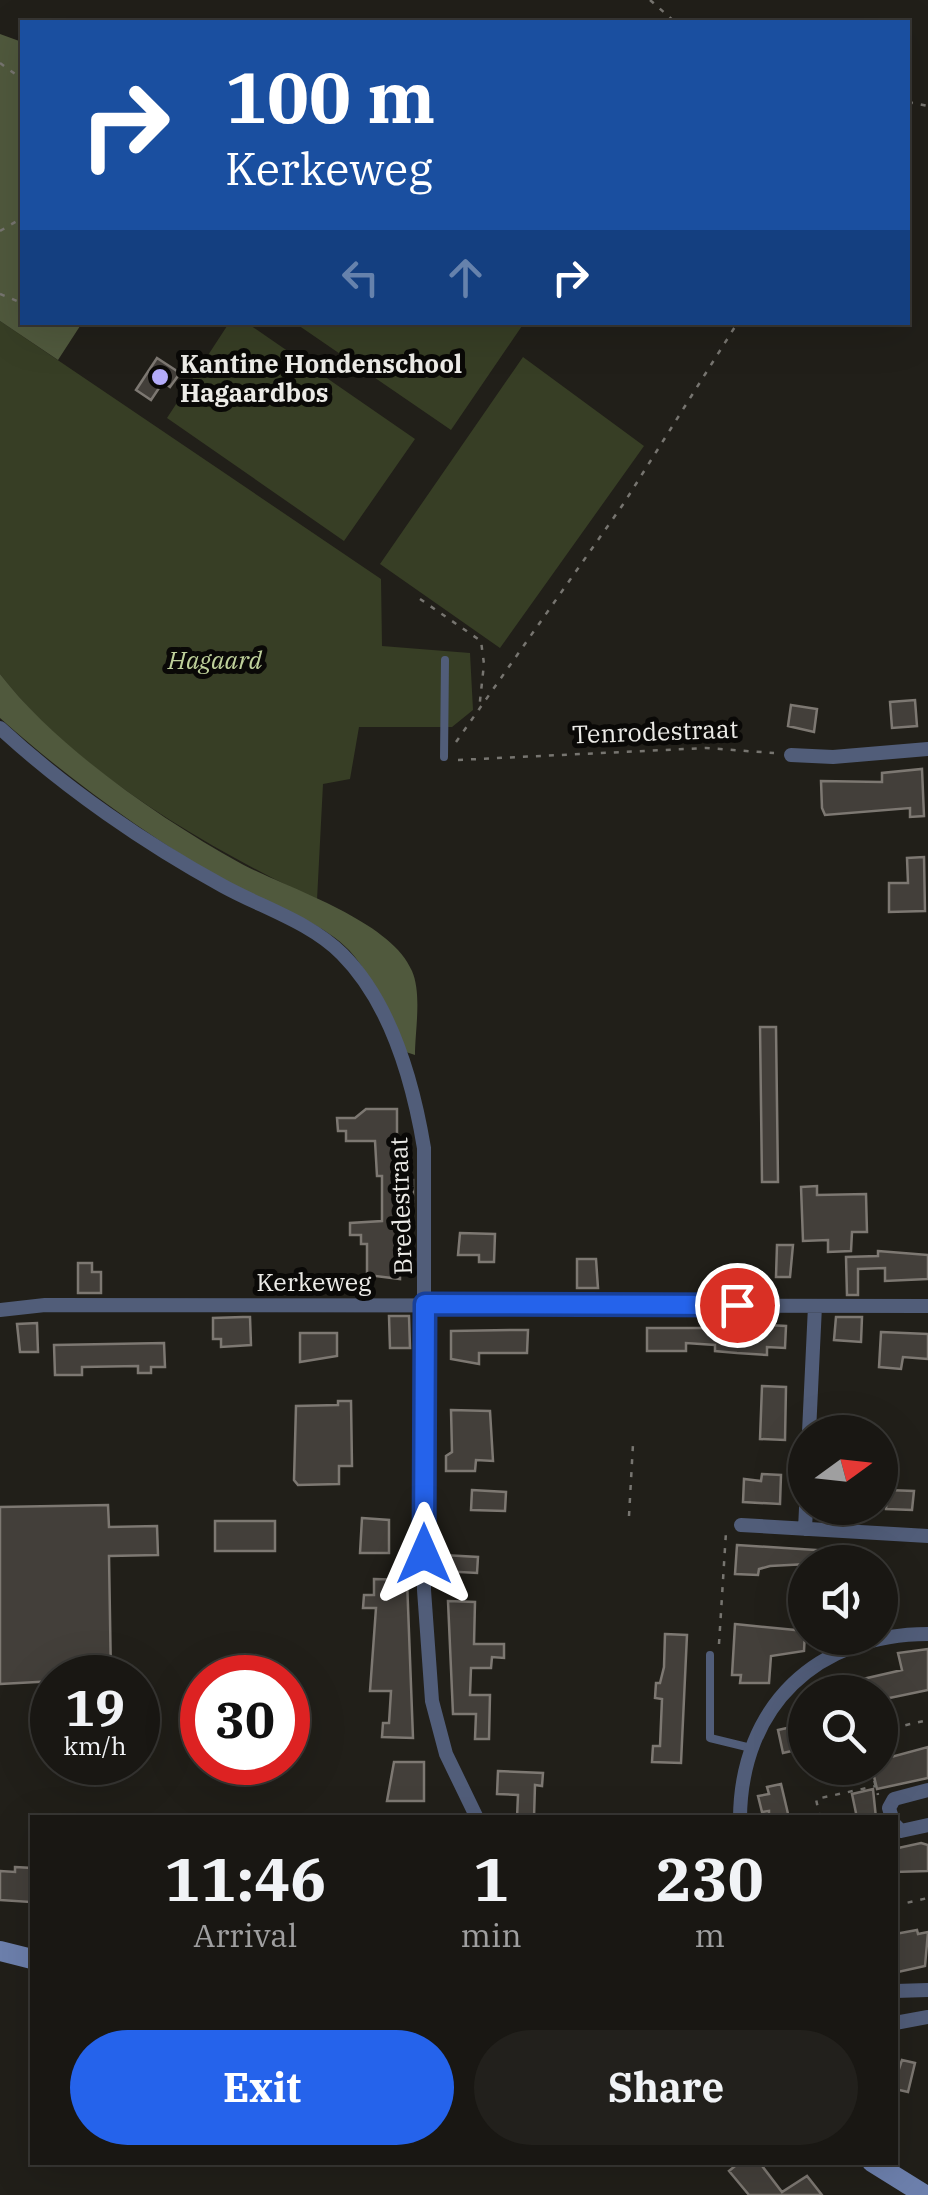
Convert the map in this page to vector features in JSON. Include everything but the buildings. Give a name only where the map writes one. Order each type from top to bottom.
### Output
[{"type":"main road","points":[[0,1951],[30,1958]]},
{"type":"main road","points":[[877,2165],[925,2195]]},
{"type":"street","name":"Bredestraat","points":[[0,728],[93,800],[222,886],[318,933],[352,966],[389,1028],[418,1114],[426,1186],[424,1590],[432,1702],[446,1754],[476,1815]]},
{"type":"street","points":[[790,755],[833,757],[928,749]]},
{"type":"street","name":"Kerkeweg","points":[[0,1310],[45,1306],[425,1304],[928,1306]]},
{"type":"street","points":[[810,1415],[815,1306]]},
{"type":"street","points":[[734,1523],[928,1536]]},
{"type":"street","points":[[804,1525],[804,1529]]},
{"type":"street","points":[[740,1815],[740,1790],[751,1748],[765,1716],[812,1667],[840,1649],[869,1640],[928,1634]]},
{"type":"street","points":[[890,1813],[894,1799],[928,1790]]},
{"type":"street","points":[[898,1829],[928,1825]]},
{"type":"street","points":[[898,1991],[928,1990]]},
{"type":"street","points":[[898,2022],[928,2017]]},
{"type":"lane","points":[[444,758],[445,660]]},
{"type":"lane","points":[[710,1654],[710,1738],[751,1748]]},
{"type":"path","points":[[650,0],[673,20]]},
{"type":"path","points":[[444,758],[624,504],[736,325]]},
{"type":"path","points":[[420,598],[482,641],[479,712]]},
{"type":"path","name":"Tenrodestraat","points":[[444,758],[468,762],[706,748],[790,755]]},
{"type":"path","points":[[630,1516],[634,1444]]},
{"type":"path","points":[[710,1654],[719,1644],[734,1523]]},
{"type":"path","points":[[898,1727],[928,1720]]},
{"type":"path","points":[[819,1815],[816,1799],[876,1786],[882,1809],[890,1813]]},
{"type":"path","points":[[898,1905],[928,1898]]},
{"type":"green space","points":[[0,34],[20,41],[20,325],[81,325],[58,360],[0,321]]},
{"type":"green space","name":"Hagaard","points":[[0,321],[381,579],[382,646],[470,653],[473,710],[452,727],[359,727],[350,779],[323,784],[317,900],[232,856],[145,804],[65,743],[0,674]]},
{"type":"green space","points":[[228,325],[250,325],[415,439],[344,541],[167,418]]},
{"type":"green space","points":[[298,325],[523,325],[451,430]]},
{"type":"green space","points":[[523,357],[644,446],[500,648],[380,564]]},
{"type":"green space","points":[[0,674],[50,728],[143,803],[240,863],[335,907],[383,936],[400,953],[415,980],[415,1055],[403,1051],[373,985],[358,961],[336,938],[193,862],[52,762],[0,718]]},
{"type":"place","name":"Kantine Hondenschool Hagaardbos","points":[[160,377]]},
{"type":"route","points":[[424,1554],[425,1304],[737,1305]]}]
